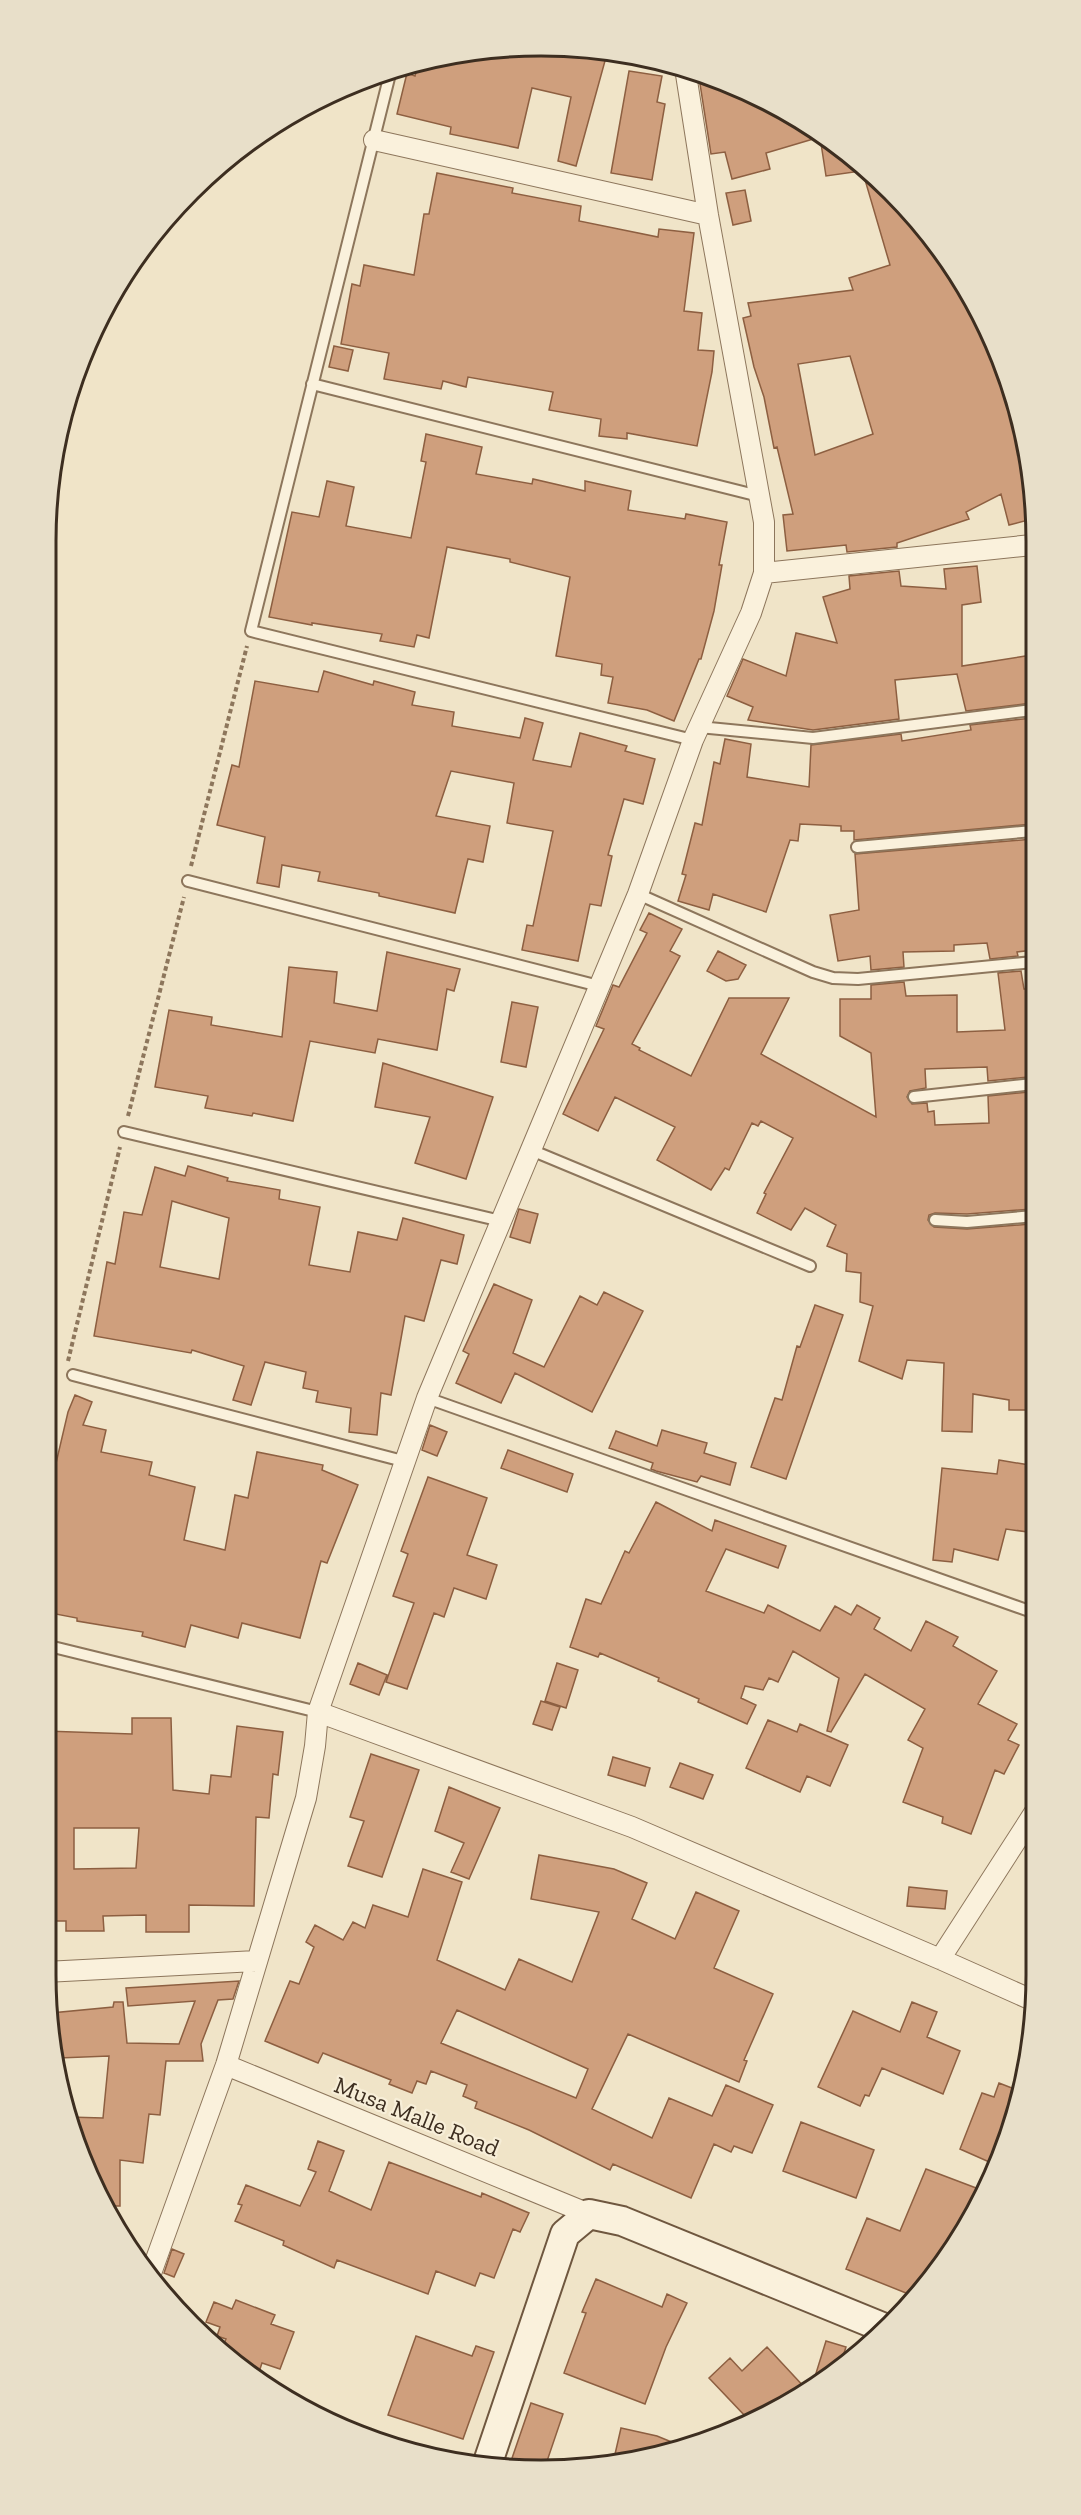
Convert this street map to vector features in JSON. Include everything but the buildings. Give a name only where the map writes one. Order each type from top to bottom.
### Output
[{"type":"street","points":[[153,2266],[226,2065],[306,1798],[318,1712],[403,1461],[427,1398],[638,894],[696,734],[751,613],[764,573],[764,522],[708,215],[687,78]]},
{"type":"street","points":[[374,140],[708,215]]},
{"type":"street","points":[[764,573],[1026,546]]},
{"type":"street","points":[[318,1712],[633,1827],[1025,1998]]},
{"type":"street","points":[[940,1959],[1026,1826]]},
{"type":"street","points":[[56,1971],[257,1961]]},
{"type":"street","name":"Musa Malle Road","points":[[226,2065],[589,2214]]},
{"type":"street","points":[[490,2456],[565,2234],[589,2214],[622,2221],[875,2324]]},
{"type":"lane","points":[[389,80],[251,631],[696,734],[813,738],[1026,711]]},
{"type":"lane","points":[[312,384],[759,496]]},
{"type":"lane","points":[[857,847],[1026,832]]},
{"type":"lane","points":[[188,881],[599,987]]},
{"type":"lane","points":[[638,894],[813,972],[833,978],[858,980],[1026,963]]},
{"type":"lane","points":[[914,1097],[1026,1085]]},
{"type":"lane","points":[[124,1132],[501,1221]]},
{"type":"lane","points":[[531,1150],[810,1266]]},
{"type":"lane","points":[[935,1220],[967,1222],[1026,1217]]},
{"type":"lane","points":[[73,1375],[403,1461]]},
{"type":"lane","points":[[427,1398],[1026,1610]]},
{"type":"lane","points":[[56,1648],[318,1712]]},
{"type":"path","points":[[73,1375],[67,1356],[251,631]]}]
